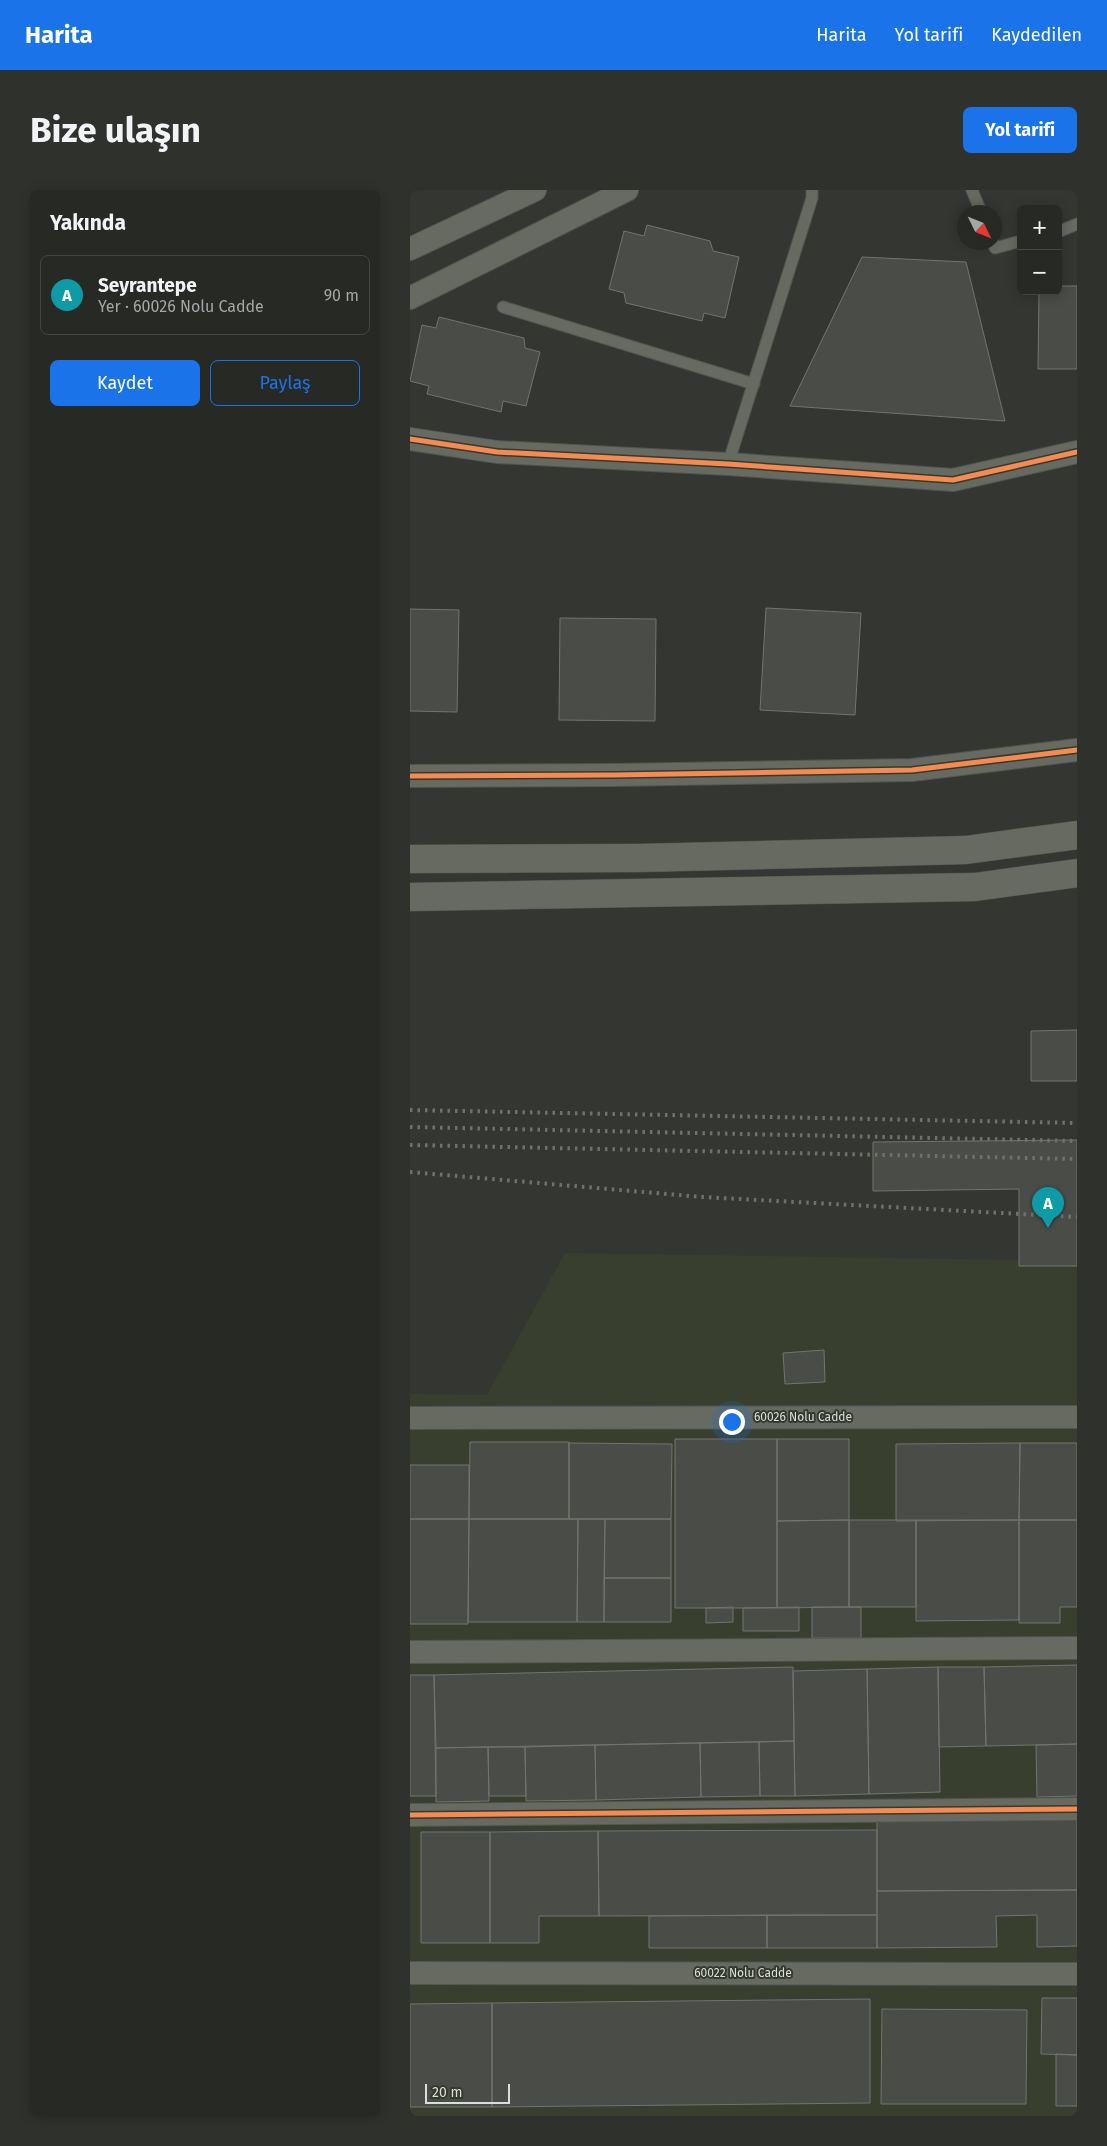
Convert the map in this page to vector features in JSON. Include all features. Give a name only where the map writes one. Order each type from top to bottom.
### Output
[{"type":"street","points":[[410,249],[536,190]]},
{"type":"street","points":[[410,298],[627,190]]},
{"type":"street","points":[[410,439],[497,452],[728,464],[953,480],[1077,452]]},
{"type":"street","points":[[410,776],[912,770],[1077,750]]},
{"type":"street","points":[[410,859],[639,858],[966,850],[1077,834]]},
{"type":"street","points":[[410,896],[975,887],[1077,873]]},
{"type":"street","name":"60026 Nolu Cadde","points":[[410,1418],[1077,1417]]},
{"type":"street","points":[[410,1652],[1077,1648]]},
{"type":"street","points":[[410,1815],[1077,1809]]},
{"type":"street","name":"60022 Nolu Cadde","points":[[410,1973],[1077,1974]]},
{"type":"lane","points":[[728,464],[812,198],[812,190]]},
{"type":"lane","points":[[972,190],[978,205]]},
{"type":"lane","points":[[1062,230],[1077,224]]},
{"type":"lane","points":[[1002,246],[1017,242]]},
{"type":"lane","points":[[503,307],[754,384]]},
{"type":"shaded area","points":[[565,1253],[1077,1261],[1077,2116],[410,2116],[410,1394],[487,1395]]},
{"type":"building","points":[[647,225],[710,241],[713,251],[739,257],[725,318],[704,313],[702,321],[626,303],[624,293],[609,289],[624,231],[644,236]]},
{"type":"building","points":[[862,257],[966,262],[1005,421],[790,406]]},
{"type":"building","points":[[1062,286],[1077,286],[1077,369],[1038,369],[1039,295],[1062,295]]},
{"type":"building","points":[[439,317],[524,338],[525,348],[540,352],[526,406],[503,401],[501,412],[427,394],[429,386],[410,381],[422,325],[436,328]]},
{"type":"building","points":[[766,608],[861,613],[855,715],[760,710]]},
{"type":"building","points":[[410,609],[459,610],[457,712],[410,711]]},
{"type":"building","points":[[560,618],[656,619],[655,721],[559,720]]},
{"type":"building","points":[[1077,1030],[1077,1081],[1031,1081],[1031,1031]]},
{"type":"building","points":[[1077,1140],[1077,1266],[1019,1266],[1019,1189],[873,1191],[873,1142]]},
{"type":"building","points":[[824,1350],[825,1382],[785,1384],[783,1353]]},
{"type":"building","points":[[675,1439],[777,1439],[777,1608],[675,1608]]},
{"type":"building","points":[[777,1439],[849,1439],[849,1520],[777,1521]]},
{"type":"building","points":[[470,1442],[569,1442],[569,1519],[469,1519]]},
{"type":"building","points":[[569,1443],[672,1444],[671,1519],[569,1519]]},
{"type":"building","points":[[1020,1443],[1019,1520],[896,1521],[896,1444]]},
{"type":"building","points":[[1020,1443],[1077,1443],[1077,1520],[1019,1520]]},
{"type":"building","points":[[410,1465],[469,1465],[469,1519],[410,1519]]},
{"type":"building","points":[[410,1519],[469,1519],[468,1624],[410,1624]]},
{"type":"building","points":[[469,1519],[578,1519],[577,1622],[468,1622]]},
{"type":"building","points":[[578,1519],[605,1519],[604,1622],[577,1622]]},
{"type":"building","points":[[605,1519],[671,1519],[671,1578],[604,1578]]},
{"type":"building","points":[[849,1520],[849,1607],[777,1608],[777,1521]]},
{"type":"building","points":[[849,1520],[916,1520],[916,1607],[849,1607]]},
{"type":"building","points":[[916,1520],[1019,1520],[1019,1620],[916,1621]]},
{"type":"building","points":[[1019,1520],[1077,1520],[1077,1607],[1060,1607],[1060,1623],[1019,1623]]},
{"type":"building","points":[[604,1578],[671,1578],[671,1622],[604,1622]]},
{"type":"building","points":[[733,1607],[733,1622],[706,1623],[706,1608]]},
{"type":"building","points":[[799,1607],[799,1631],[743,1631],[743,1608]]},
{"type":"building","points":[[812,1607],[861,1607],[861,1638],[812,1638]]},
{"type":"building","points":[[1077,1665],[1077,1744],[986,1746],[984,1667]]},
{"type":"building","points":[[793,1667],[794,1741],[436,1748],[434,1675]]},
{"type":"building","points":[[938,1667],[984,1667],[986,1746],[939,1747]]},
{"type":"building","points":[[938,1667],[940,1792],[869,1794],[867,1669]]},
{"type":"building","points":[[867,1669],[869,1794],[795,1796],[793,1671]]},
{"type":"building","points":[[410,1675],[434,1675],[436,1796],[410,1796]]},
{"type":"building","points":[[794,1741],[795,1796],[760,1796],[759,1742]]},
{"type":"building","points":[[759,1742],[760,1796],[701,1797],[700,1743]]},
{"type":"building","points":[[700,1743],[701,1797],[596,1800],[595,1745]]},
{"type":"building","points":[[1077,1744],[1077,1796],[1037,1797],[1036,1745]]},
{"type":"building","points":[[595,1745],[596,1800],[526,1801],[525,1747]]},
{"type":"building","points":[[488,1747],[489,1801],[436,1802],[436,1748]]},
{"type":"building","points":[[488,1747],[525,1747],[526,1796],[489,1796]]},
{"type":"building","points":[[1077,1820],[1077,1890],[877,1891],[877,1821]]},
{"type":"building","points":[[877,1830],[877,1915],[599,1916],[598,1831]]},
{"type":"building","points":[[598,1831],[599,1916],[539,1916],[539,1943],[490,1943],[490,1832]]},
{"type":"building","points":[[421,1832],[490,1832],[490,1943],[421,1943]]},
{"type":"building","points":[[1077,1890],[1077,1946],[1037,1947],[1037,1915],[996,1916],[997,1947],[877,1948],[877,1891]]},
{"type":"building","points":[[767,1915],[767,1948],[649,1948],[649,1916]]},
{"type":"building","points":[[767,1915],[877,1915],[877,1948],[767,1948]]},
{"type":"building","points":[[1042,1998],[1077,1998],[1077,2055],[1041,2054]]},
{"type":"building","points":[[870,1999],[870,2103],[492,2107],[492,2003]]},
{"type":"building","points":[[492,2003],[492,2107],[410,2107],[410,2004]]},
{"type":"building","points":[[882,2009],[1027,2010],[1026,2104],[881,2104]]},
{"type":"building","points":[[1056,2054],[1077,2055],[1077,2106],[1056,2106]]},
{"type":"railway","points":[[410,1110],[1077,1123]]},
{"type":"railway","points":[[410,1127],[1077,1141]]},
{"type":"railway","points":[[410,1145],[1077,1159]]},
{"type":"railway","points":[[410,1172],[702,1197],[1077,1217]]},
{"type":"cycle path","points":[[410,439],[497,452],[728,464],[953,480],[1077,452]]},
{"type":"cycle path","points":[[410,776],[912,770],[1077,750]]},
{"type":"cycle path","points":[[410,1815],[1077,1809]]},
{"type":"place","name":"Seyrantepe","points":[[1048,1228]]}]
